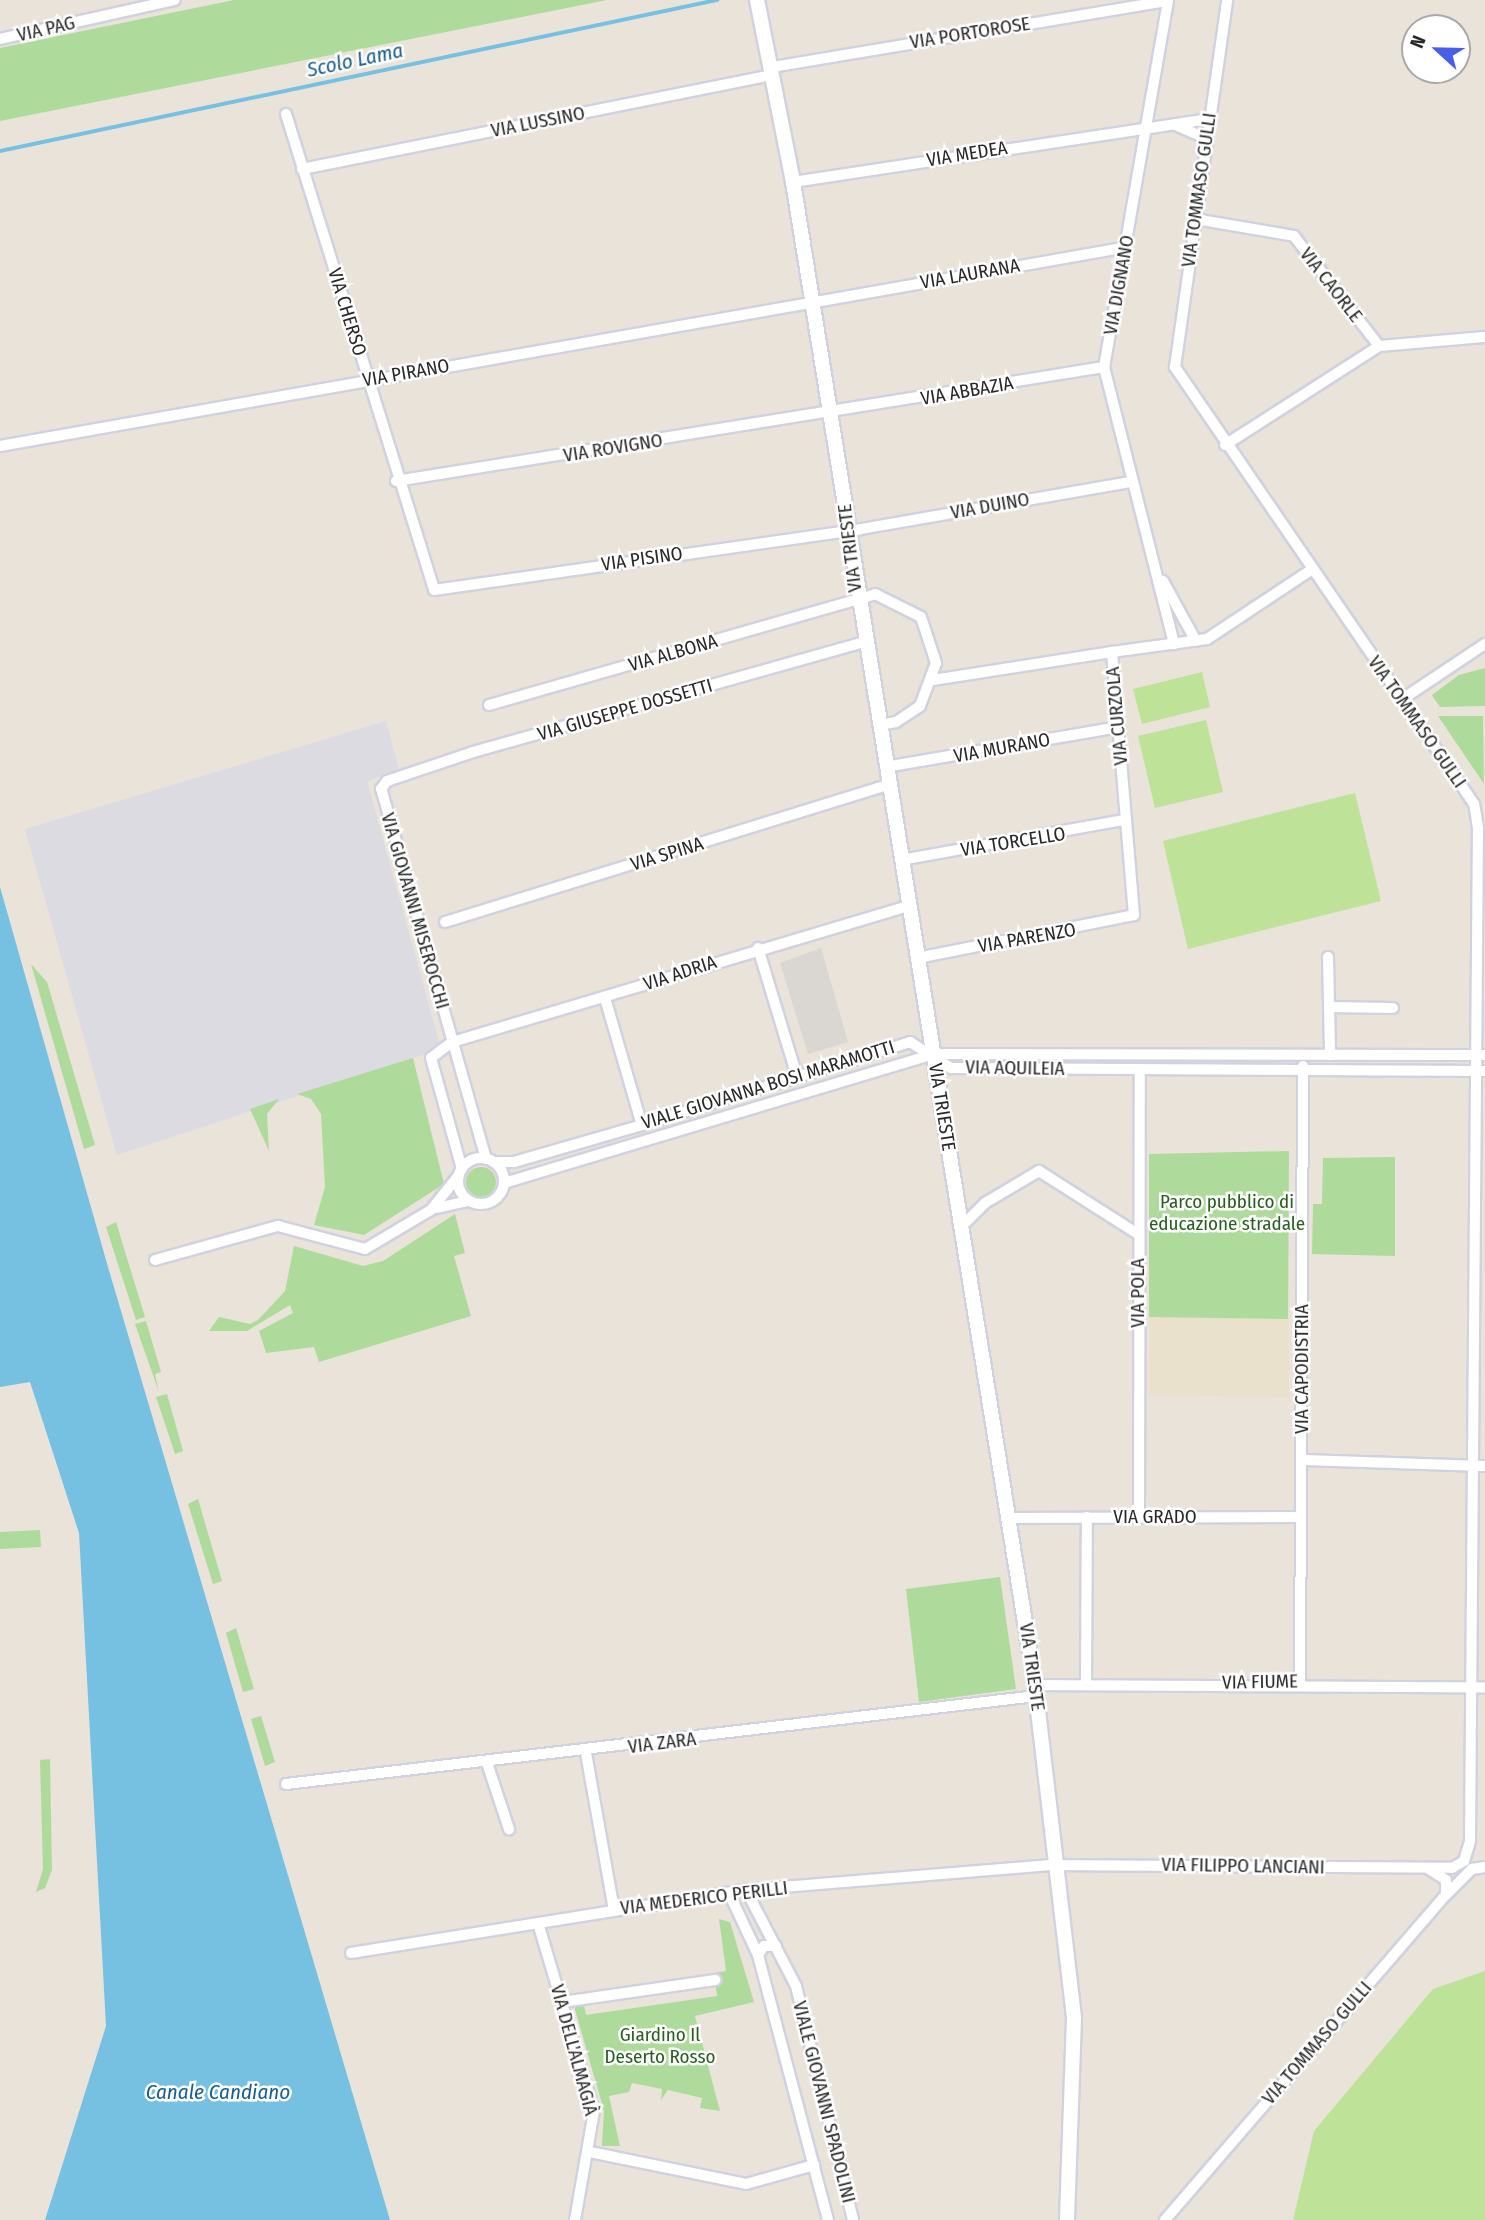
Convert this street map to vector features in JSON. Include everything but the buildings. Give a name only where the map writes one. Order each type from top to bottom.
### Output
[{"type":"street","name":"VIA PAG","points":[[0,39],[175,0]]},
{"type":"street","name":"VIA TOMMASO GULLI","points":[[1165,2220],[1446,1895],[1478,1868],[1470,1841],[1470,1686],[1480,1466],[1482,889],[1474,804],[1225,445],[1175,367],[1227,0]]},
{"type":"street","name":"VIA PORTOROSE","points":[[773,71],[1168,1]]},
{"type":"street","name":"VIA DIGNANO","points":[[1168,1],[1104,368],[1174,645]]},
{"type":"street","name":"VIA TRIESTE","points":[[758,6],[773,71],[813,302],[850,530],[856,598],[879,724],[1036,1690],[1060,1864],[1077,2068],[1067,2220]]},
{"type":"street","name":"VIA LUSSINO","points":[[302,169],[773,71]]},
{"type":"street","name":"VIA CHERSO","points":[[286,114],[368,379],[396,481],[434,590]]},
{"type":"street","name":"VIA MEDEA","points":[[793,182],[1146,126],[1209,119]]},
{"type":"street","name":"VIA MEDEA","points":[[1146,126],[1179,124],[1206,138]]},
{"type":"street","name":"VIA CAORLE","points":[[1195,219],[1294,236],[1379,346]]},
{"type":"street","name":"VIA LAURANA","points":[[813,302],[1127,247]]},
{"type":"street","name":"VIA PIRANO","points":[[0,446],[813,302]]},
{"type":"street","points":[[1225,445],[1379,346],[1485,337]]},
{"type":"street","name":"VIA ABBAZIA","points":[[830,415],[1104,368]]},
{"type":"street","name":"VIA ROVIGNO","points":[[396,481],[830,415]]},
{"type":"street","name":"VIA DUINO","points":[[850,530],[1131,482]]},
{"type":"street","name":"VIA PISINO","points":[[434,590],[850,530]]},
{"type":"street","name":"VIA DIGNANO","points":[[1155,566],[1196,641]]},
{"type":"street","name":"VIA CURZOLA","points":[[1134,915],[1123,820],[1118,727],[1106,653],[1196,641],[1311,570]]},
{"type":"street","name":"VIA ALBONA","points":[[489,705],[856,598],[891,598],[920,617],[933,639],[933,680]]},
{"type":"street","name":"VIA GIUSEPPE DOSSETTI","points":[[387,781],[864,642]]},
{"type":"street","points":[[1401,700],[1485,644]]},
{"type":"street","points":[[879,724],[896,722],[920,706],[933,680],[1106,653]]},
{"type":"street","name":"VIA MURANO","points":[[885,767],[1118,727]]},
{"type":"street","name":"VIA GIOVANNI MISEROCCHI","points":[[387,781],[381,789],[452,1042],[490,1160],[504,1183]]},
{"type":"street","name":"VIA SPINA","points":[[445,922],[888,785]]},
{"type":"street","name":"VIA TORCELLO","points":[[901,860],[1123,820]]},
{"type":"street","name":"VIA ADRIA","points":[[452,1042],[605,998],[758,948],[908,906]]},
{"type":"street","name":"VIA PARENZO","points":[[917,958],[1134,915]]},
{"type":"street","points":[[758,948],[797,1076]]},
{"type":"street","points":[[1328,957],[1331,1055]]},
{"type":"street","points":[[605,998],[642,1125]]},
{"type":"street","points":[[1329,1007],[1393,1008]]},
{"type":"street","points":[[155,1260],[278,1226],[365,1249],[430,1210],[468,1201],[431,1058],[452,1042]]},
{"type":"street","name":"VIALE GIOVANNA BOSI MARAMOTTI","points":[[460,1172],[490,1160],[514,1162],[910,1042],[933,1054]]},
{"type":"street","name":"VIA AQUILEIA","points":[[933,1054],[1481,1055]]},
{"type":"street","name":"VIA AQUILEIA","points":[[933,1054],[951,1068],[1303,1073],[1481,1071]]},
{"type":"street","name":"VIALE GIOVANNA BOSI MARAMOTTI","points":[[468,1201],[491,1202],[504,1183],[933,1054]]},
{"type":"street","name":"VIA CAPODISTRIA","points":[[1300,1682],[1304,1056]]},
{"type":"street","name":"VIA POLA","points":[[1139,1516],[1140,1070]]},
{"type":"street","points":[[961,1227],[985,1203],[1039,1171],[1138,1234]]},
{"type":"street","points":[[430,1210],[460,1172]]},
{"type":"street","points":[[1302,1460],[1480,1466]]},
{"type":"street","points":[[1086,1684],[1087,1517]]},
{"type":"street","name":"VIA GRADO","points":[[1009,1518],[1301,1517]]},
{"type":"street","name":"VIA FIUME","points":[[1036,1690],[1086,1684],[1300,1682],[1485,1687]]},
{"type":"street","name":"VIA ZARA","points":[[286,1784],[586,1753],[1036,1690]]},
{"type":"street","points":[[586,1753],[614,1910]]},
{"type":"street","points":[[487,1763],[509,1829]]},
{"type":"street","name":"VIA FILIPPO LANCIANI","points":[[1060,1864],[1452,1868],[1464,1861],[1470,1841]]},
{"type":"street","name":"VIA MEDERICO PERILLI","points":[[351,1953],[746,1890],[1060,1864]]},
{"type":"street","points":[[1427,1868],[1446,1880],[1446,1895]]},
{"type":"street","name":"VIALE GIOVANNI SPADOLINI","points":[[746,1890],[776,1946],[807,2021],[853,2220]]},
{"type":"street","name":"VIALE GIOVANNI SPADOLINI","points":[[729,1893],[758,1955],[828,2220]]},
{"type":"street","name":"VIA DELL'ALMAGIÀ","points":[[538,1923],[594,2111],[590,2152],[576,2220]]},
{"type":"street","points":[[758,1955],[764,1946],[776,1946]]},
{"type":"street","points":[[562,2002],[715,1980]]},
{"type":"street","points":[[590,2152],[746,2184],[814,2165]]},
{"type":"shaded area","points":[[386,721],[399,770],[367,781],[441,1049],[117,1155],[25,829]]},
{"type":"shaded area","points":[[821,948],[848,1042],[808,1054],[780,963]]},
{"type":"shaded area","points":[[1150,1272],[1288,1273],[1289,1397],[1149,1395]]},
{"type":"green space","points":[[234,0],[607,0],[0,121],[0,48]]},
{"type":"green space","points":[[1485,668],[1485,706],[1440,707],[1432,695],[1459,675]]},
{"type":"green space","points":[[1202,672],[1210,707],[1142,724],[1133,689]]},
{"type":"green space","points":[[1438,716],[1483,716],[1484,784]]},
{"type":"green space","points":[[1206,720],[1223,792],[1155,808],[1138,736]]},
{"type":"green space","points":[[1355,793],[1381,901],[1188,949],[1163,841]]},
{"type":"green space","points":[[31,964],[47,982],[95,1145],[84,1149]]},
{"type":"green space","points":[[413,1058],[444,1184],[364,1235],[314,1225],[325,1187],[321,1114],[311,1099],[297,1094]]},
{"type":"green space","points":[[279,1099],[267,1114],[269,1151],[250,1109]]},
{"type":"green space","name":"Parco pubblico di educazione stradale","points":[[1289,1151],[1288,1319],[1149,1317],[1149,1154]]},
{"type":"green space","points":[[1395,1157],[1395,1256],[1312,1254],[1313,1204],[1322,1204],[1323,1158]]},
{"type":"green space","points":[[481,1167],[492,1171],[496,1182],[492,1193],[481,1197],[470,1193],[466,1182],[470,1171]]},
{"type":"green space","points":[[455,1214],[465,1253],[454,1256],[471,1316],[319,1362],[314,1347],[266,1353],[259,1331],[293,1313],[290,1305],[247,1331],[209,1331],[219,1317],[250,1324],[258,1320],[285,1291],[294,1246],[363,1266],[383,1261]]},
{"type":"green space","points":[[116,1222],[145,1317],[136,1320],[106,1227]]},
{"type":"green space","points":[[146,1321],[161,1372],[155,1374],[159,1392],[135,1324]]},
{"type":"green space","points":[[167,1394],[183,1451],[175,1454],[156,1397]]},
{"type":"green space","points":[[198,1499],[222,1581],[213,1584],[188,1504]]},
{"type":"green space","points":[[40,1530],[41,1547],[0,1549],[0,1532]]},
{"type":"green space","points":[[1000,1577],[1016,1689],[919,1702],[906,1589]]},
{"type":"green space","points":[[236,1628],[254,1689],[243,1692],[226,1633]]},
{"type":"green space","points":[[261,1716],[275,1762],[265,1766],[251,1719]]},
{"type":"green space","points":[[50,1759],[52,1870],[45,1888],[36,1892],[43,1869],[40,1760]]},
{"type":"green space","name":"Giardino Il Deserto Rosso","points":[[719,1919],[730,1922],[754,2002],[695,2016],[720,2111],[700,2108],[702,2098],[668,2090],[661,2100],[662,2089],[632,2083],[629,2092],[609,2096],[620,2146],[602,2146],[604,2111],[574,2006],[584,2005],[586,2015],[717,1996],[714,1973],[726,1971]]},
{"type":"green space","points":[[1485,1971],[1485,2220],[1293,2220],[1314,2131],[1433,1989]]},
{"type":"water","name":"Canale Candiano","points":[[0,887],[108,1267],[390,2220],[45,2220],[106,2026],[79,1533],[30,1382],[0,1387]]},
{"type":"waterway","name":"Scolo Lama","points":[[0,151],[717,0]]}]
